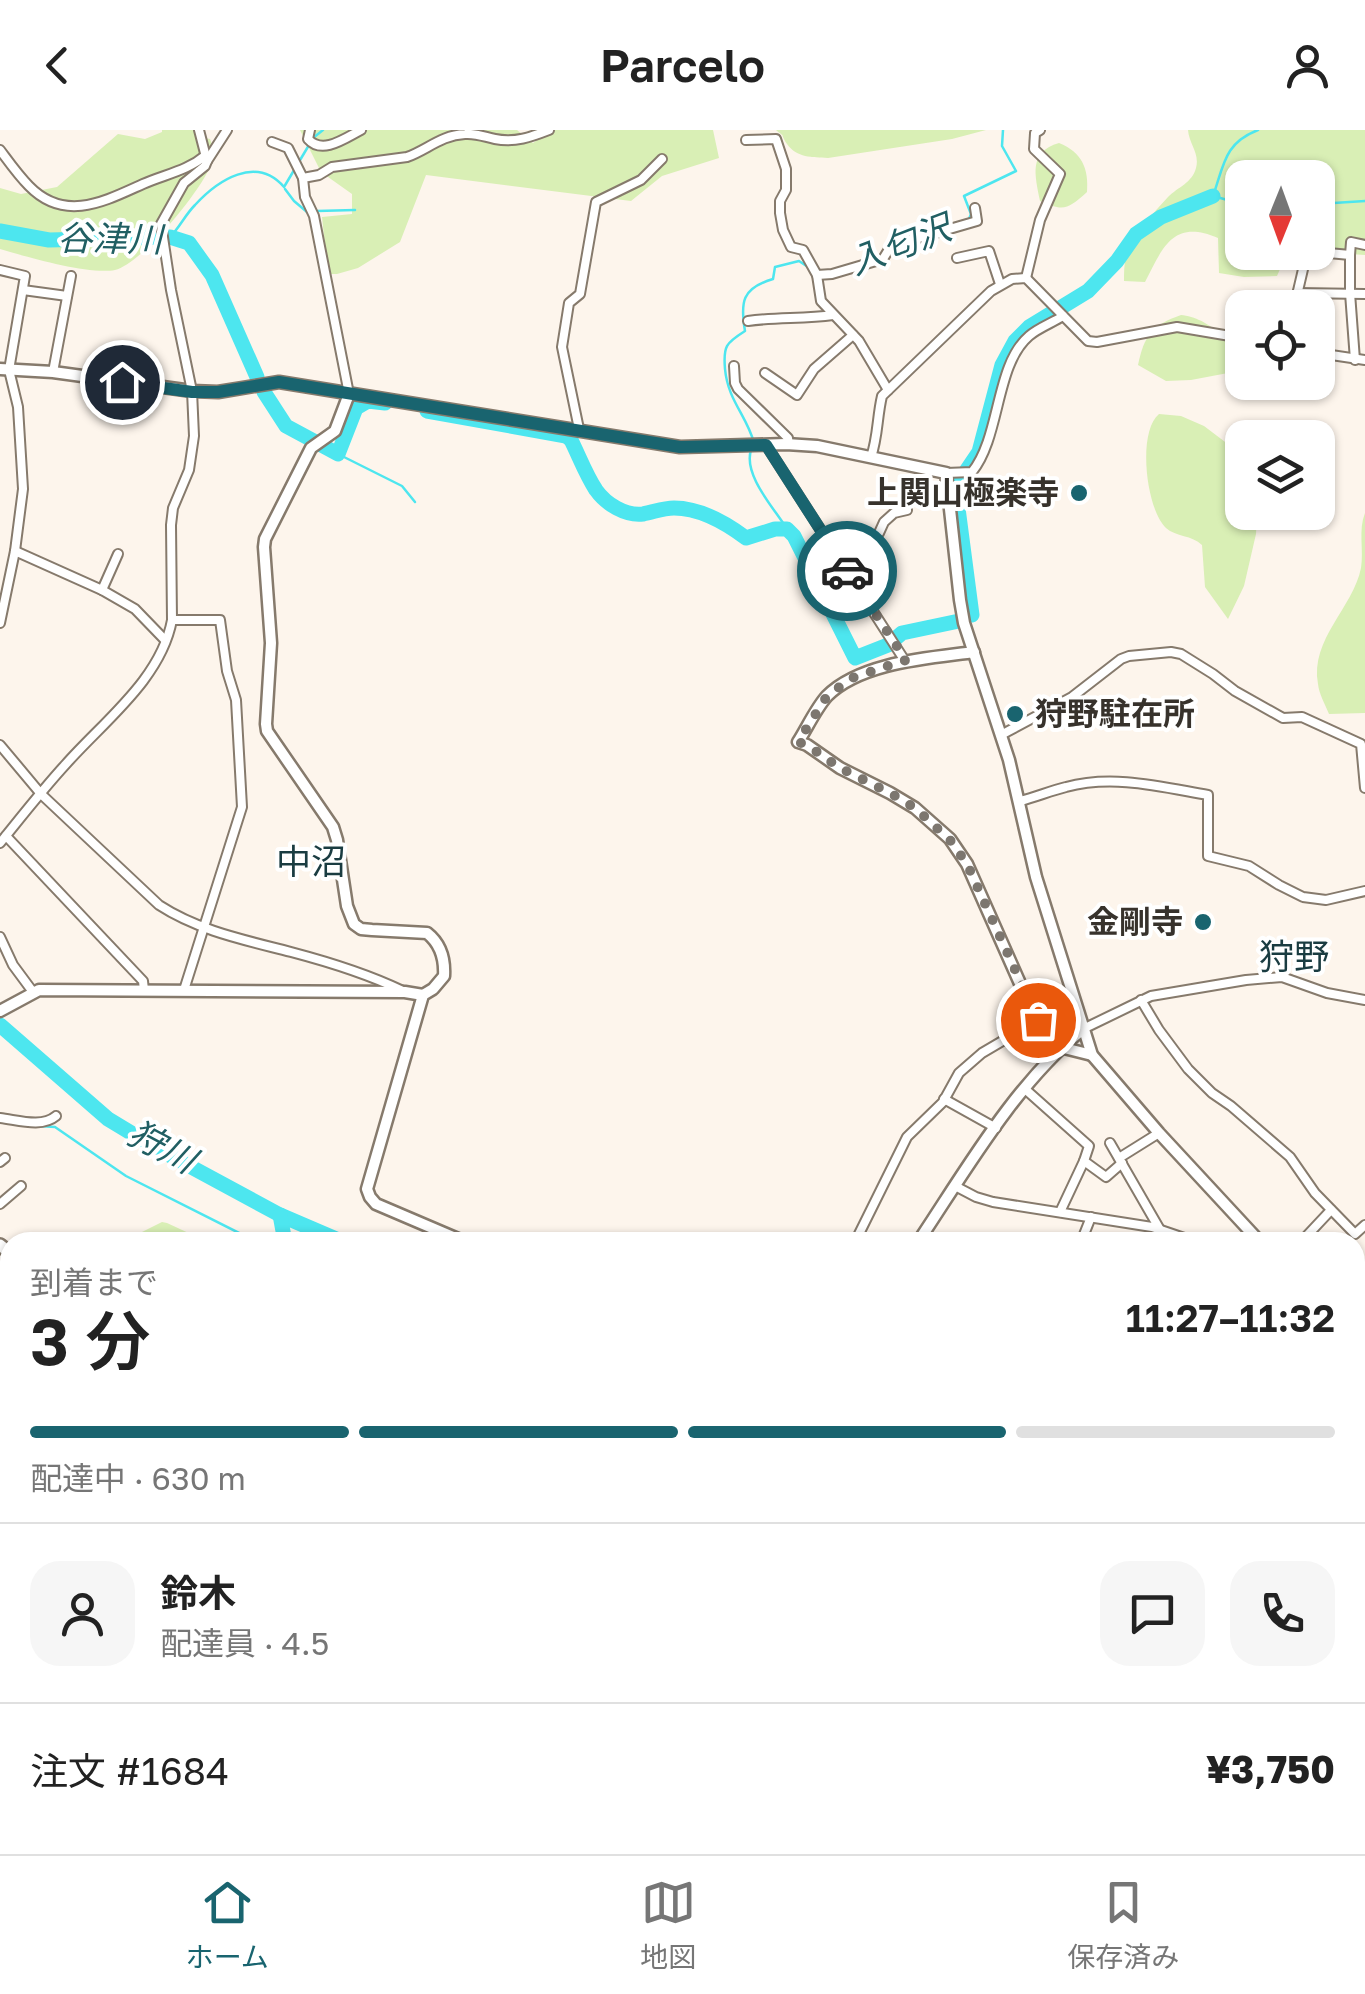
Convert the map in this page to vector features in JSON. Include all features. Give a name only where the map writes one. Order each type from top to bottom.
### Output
[{"type":"street","points":[[144,990],[143,982],[3,839],[149,672],[172,620],[171,525],[192,455],[192,392],[161,224],[184,183],[206,166],[198,130]]},
{"type":"street","points":[[0,150],[34,191],[71,207],[99,202],[170,172],[187,169],[206,158],[228,130]]},
{"type":"street","points":[[310,130],[308,139],[318,147],[360,130]]},
{"type":"street","points":[[303,178],[318,176],[332,167],[407,157],[432,142],[460,134],[522,140],[549,130]]},
{"type":"street","points":[[1026,278],[1040,220],[1060,174],[1034,149],[1036,132],[1040,130]]},
{"type":"street","points":[[746,140],[776,139],[786,168],[786,190],[780,201],[783,230],[791,247],[803,250],[817,274],[821,301],[854,336],[888,390]]},
{"type":"street","points":[[0,1011],[39,990],[422,995],[433,990],[444,976],[442,952],[427,933],[361,929],[354,924],[346,906],[332,827],[266,724],[271,654],[266,539],[311,448],[335,431],[349,394],[303,178],[288,148],[272,142]]},
{"type":"street","points":[[579,430],[562,347],[569,303],[580,294],[596,202],[641,180],[662,159]]},
{"type":"street","points":[[817,274],[832,274],[883,259],[891,246],[977,221],[974,208]]},
{"type":"street","points":[[1335,356],[1360,360],[1350,294],[1350,255],[1351,242],[1365,244]]},
{"type":"street","points":[[957,258],[989,251],[1000,284]]},
{"type":"street","points":[[1335,254],[1350,255]]},
{"type":"street","points":[[0,270],[24,276],[7,365]]},
{"type":"street","points":[[53,372],[71,276]]},
{"type":"street","points":[[870,457],[882,396],[1000,284],[1026,278]]},
{"type":"street","points":[[1026,278],[1088,341],[1177,327],[1225,334]]},
{"type":"street","points":[[23,290],[67,296]]},
{"type":"street","points":[[1335,294],[1365,294]]},
{"type":"street","points":[[748,321],[833,315]]},
{"type":"street","points":[[7,365],[192,392],[279,382],[680,447],[818,446],[946,473],[972,472],[984,458],[1015,354],[1028,337],[1062,316]]},
{"type":"street","points":[[765,373],[797,396],[814,369],[854,336]]},
{"type":"street","points":[[0,623],[15,550],[23,470],[18,407],[2,352]]},
{"type":"street","points":[[734,366],[738,389],[788,438],[789,445]]},
{"type":"street","points":[[766,445],[906,660]]},
{"type":"street","points":[[946,473],[960,600],[1020,801],[1036,877],[1092,1055],[1251,1232]]},
{"type":"street","points":[[840,560],[878,533],[894,513],[907,510]]},
{"type":"street","points":[[15,550],[135,609],[166,640]]},
{"type":"street","points":[[102,590],[118,554]]},
{"type":"street","points":[[172,620],[220,620],[236,700],[242,807],[184,990]]},
{"type":"street","points":[[974,652],[906,660],[852,678],[827,696],[798,742],[915,808],[950,840],[967,864],[1038,1020],[1060,1047],[1092,1055]]},
{"type":"street","points":[[1001,734],[1072,698],[1121,659],[1171,652],[1181,654],[1234,691],[1283,718],[1302,717],[1361,744],[1365,788]]},
{"type":"street","points":[[0,745],[41,794],[158,905],[202,928],[294,952],[406,992]]},
{"type":"street","points":[[1020,801],[1067,786],[1108,782],[1208,795],[1208,856],[1249,866],[1303,897],[1326,900],[1365,891]]},
{"type":"street","points":[[0,937],[13,965],[33,992]]},
{"type":"street","points":[[925,1232],[1025,1090],[1060,1047],[1082,1029],[1151,996],[1246,980],[1282,978],[1365,1000]]},
{"type":"street","points":[[422,995],[368,1194],[376,1204],[442,1232]]},
{"type":"street","points":[[1141,1000],[1188,1069],[1290,1157],[1348,1232]]},
{"type":"street","points":[[860,1232],[907,1137],[944,1099],[959,1073],[982,1053],[1038,1020]]},
{"type":"street","points":[[1025,1090],[1089,1146],[1060,1212]]},
{"type":"street","points":[[944,1099],[996,1128]]},
{"type":"street","points":[[0,1118],[40,1122],[56,1116]]},
{"type":"street","points":[[1084,1160],[1106,1177],[1120,1160],[1159,1133]]},
{"type":"street","points":[[1110,1144],[1159,1228]]},
{"type":"street","points":[[0,1204],[22,1186]]},
{"type":"street","points":[[955,1186],[993,1202],[1170,1232]]},
{"type":"street","points":[[1309,1232],[1330,1210]]},
{"type":"street","points":[[1085,1232],[1091,1217]]},
{"type":"green space","points":[[162,130],[194,130],[195,136],[210,139],[212,162],[181,211],[126,265],[115,270],[90,270],[0,249],[0,188],[21,194],[57,187],[118,134],[145,139]]},
{"type":"green space","points":[[300,130],[517,130],[533,143],[552,130],[713,130],[719,158],[662,176],[631,201],[426,175],[400,242],[358,268],[328,274],[322,217],[352,214],[352,194],[321,172]]},
{"type":"green space","points":[[776,130],[986,130],[828,158],[795,152]]},
{"type":"green space","points":[[1188,130],[1365,130],[1365,255],[1335,253],[1335,160],[1225,160],[1225,270],[1280,270],[1277,276],[1219,273],[1218,238],[1190,232],[1171,240],[1145,282],[1124,281],[1126,257],[1139,233],[1168,197],[1188,181],[1197,158]]},
{"type":"green space","points":[[1059,143],[1078,156],[1085,169],[1087,192],[1070,205],[1055,207],[1040,201],[1036,166],[1042,152]]},
{"type":"green space","points":[[1181,315],[1212,327],[1225,341],[1225,374],[1166,381],[1138,365],[1143,346],[1163,323]]},
{"type":"green space","points":[[1159,414],[1181,416],[1204,426],[1225,442],[1225,530],[1256,530],[1244,586],[1228,619],[1205,587],[1202,545],[1166,528],[1153,505],[1146,453],[1152,423]]},
{"type":"green space","points":[[1365,513],[1365,713],[1329,714],[1319,688],[1317,668],[1326,638],[1357,583]]},
{"type":"green space","points":[[162,1222],[186,1232],[142,1232]]},
{"type":"waterway","points":[[313,138],[323,130]]},
{"type":"waterway","name":"入匂沢","points":[[887,245],[969,219],[971,214],[964,196],[1016,171],[1002,146],[1003,130]]},
{"type":"waterway","points":[[1226,160],[1238,141],[1258,130]]},
{"type":"waterway","points":[[170,237],[191,209],[226,180],[250,172],[262,173],[284,187],[309,145]]},
{"type":"waterway","points":[[1225,161],[1213,196],[1225,199]]},
{"type":"waterway","points":[[285,189],[307,212]]},
{"type":"waterway","name":"谷津川","points":[[972,615],[956,493],[979,452],[1002,365],[1015,341],[1029,327],[1088,291],[1136,234],[1161,217],[1213,196]]},
{"type":"waterway","points":[[1335,203],[1365,201]]},
{"type":"waterway","points":[[317,211],[355,210]]},
{"type":"waterway","name":"谷津川","points":[[0,231],[49,240],[170,237],[189,243],[212,275],[257,377]]},
{"type":"waterway","name":"入匂沢","points":[[754,443],[730,390],[725,350],[745,331],[743,304],[749,292],[773,279],[775,267],[799,261],[808,267]]},
{"type":"waterway","name":"谷津川","points":[[264,392],[286,426],[338,454],[356,408],[368,401],[385,403]]},
{"type":"waterway","name":"谷津川","points":[[427,411],[566,436],[596,490],[623,511],[694,511],[722,522],[746,538],[787,529],[855,658],[888,645],[902,633],[959,621]]},
{"type":"waterway","name":"入匂沢","points":[[751,450],[755,480],[787,529]]},
{"type":"waterway","points":[[338,454],[402,486],[415,502]]},
{"type":"waterway","name":"狩川","points":[[0,1025],[108,1119],[280,1215],[320,1232]]},
{"type":"waterway","points":[[39,1126],[55,1127],[126,1176],[237,1232]]},
{"type":"waterway","points":[[280,1215],[283,1232]]},
{"type":"way so far","points":[[847,571],[906,660],[852,678],[827,696],[798,742],[915,808],[961,852],[1038,1020]]},
{"type":"place","name":"上関山極楽寺","points":[[1079,493]]},
{"type":"place","name":"狩野駐在所","points":[[1015,714]]},
{"type":"place","name":"金剛寺","points":[[1203,922]]},
{"type":"district","name":"中沼","points":[[311,862]]},
{"type":"district","name":"狩野","points":[[1294,957]]},
{"type":"route","points":[[122,382],[218,392],[279,382],[680,447],[766,445],[847,571]]}]
